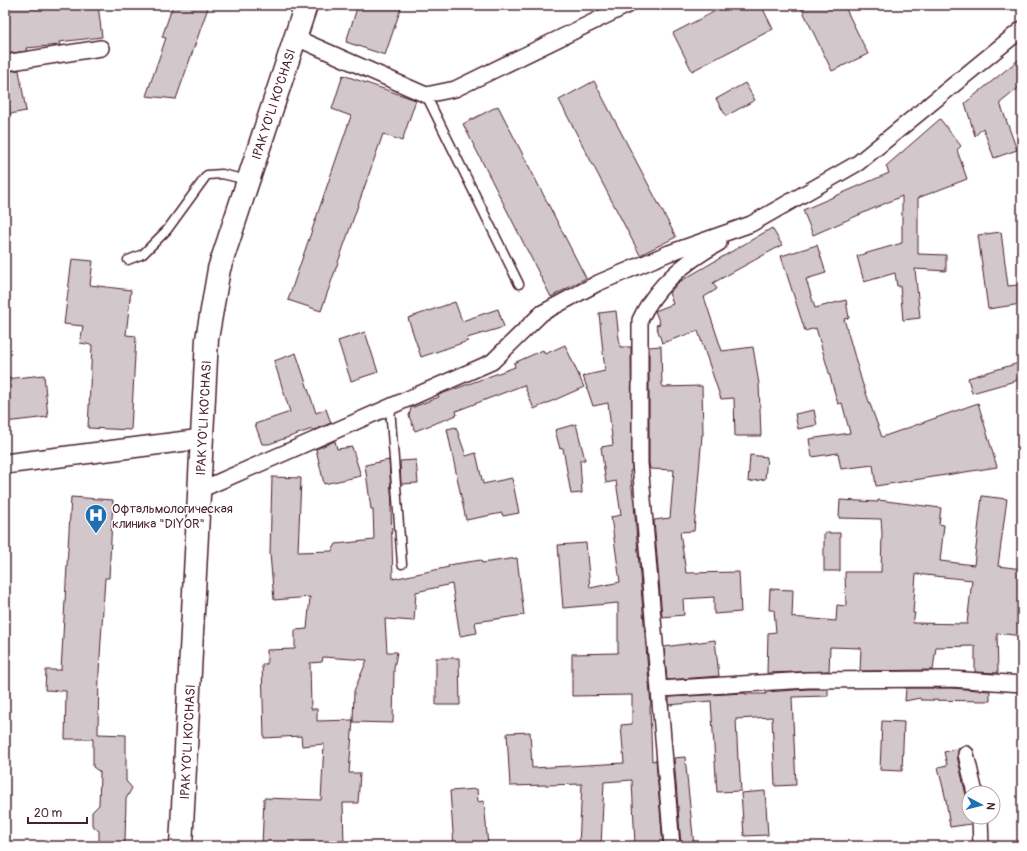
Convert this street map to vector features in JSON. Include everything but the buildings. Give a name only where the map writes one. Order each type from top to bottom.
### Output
[{"type":"main road","name":"IPAK YO'LI KO'CHASI","points":[[181,846],[200,490],[206,339],[219,269],[294,37],[306,5]]},
{"type":"street","points":[[294,37],[426,95],[455,89],[628,5]]},
{"type":"street","points":[[672,846],[640,463],[640,320],[647,305],[662,285],[699,254],[858,163],[1022,29]]},
{"type":"street","points":[[5,63],[101,48]]},
{"type":"street","points":[[200,490],[492,362],[542,313],[598,283],[669,253],[751,224]]},
{"type":"street","points":[[5,464],[202,439]]},
{"type":"street","points":[[660,689],[808,680],[951,679],[1022,684]]},
{"type":"street","points":[[966,754],[972,785]]},
{"type":"street","points":[[981,825],[982,846]]},
{"type":"lane","points":[[426,95],[520,284]]},
{"type":"lane","points":[[128,260],[143,254],[167,230],[207,175],[222,174],[248,180]]},
{"type":"lane","points":[[390,407],[402,564]]},
{"type":"place","name":"Офтальмологическая клиника \"DIYOR\"","points":[[96,534]]}]
